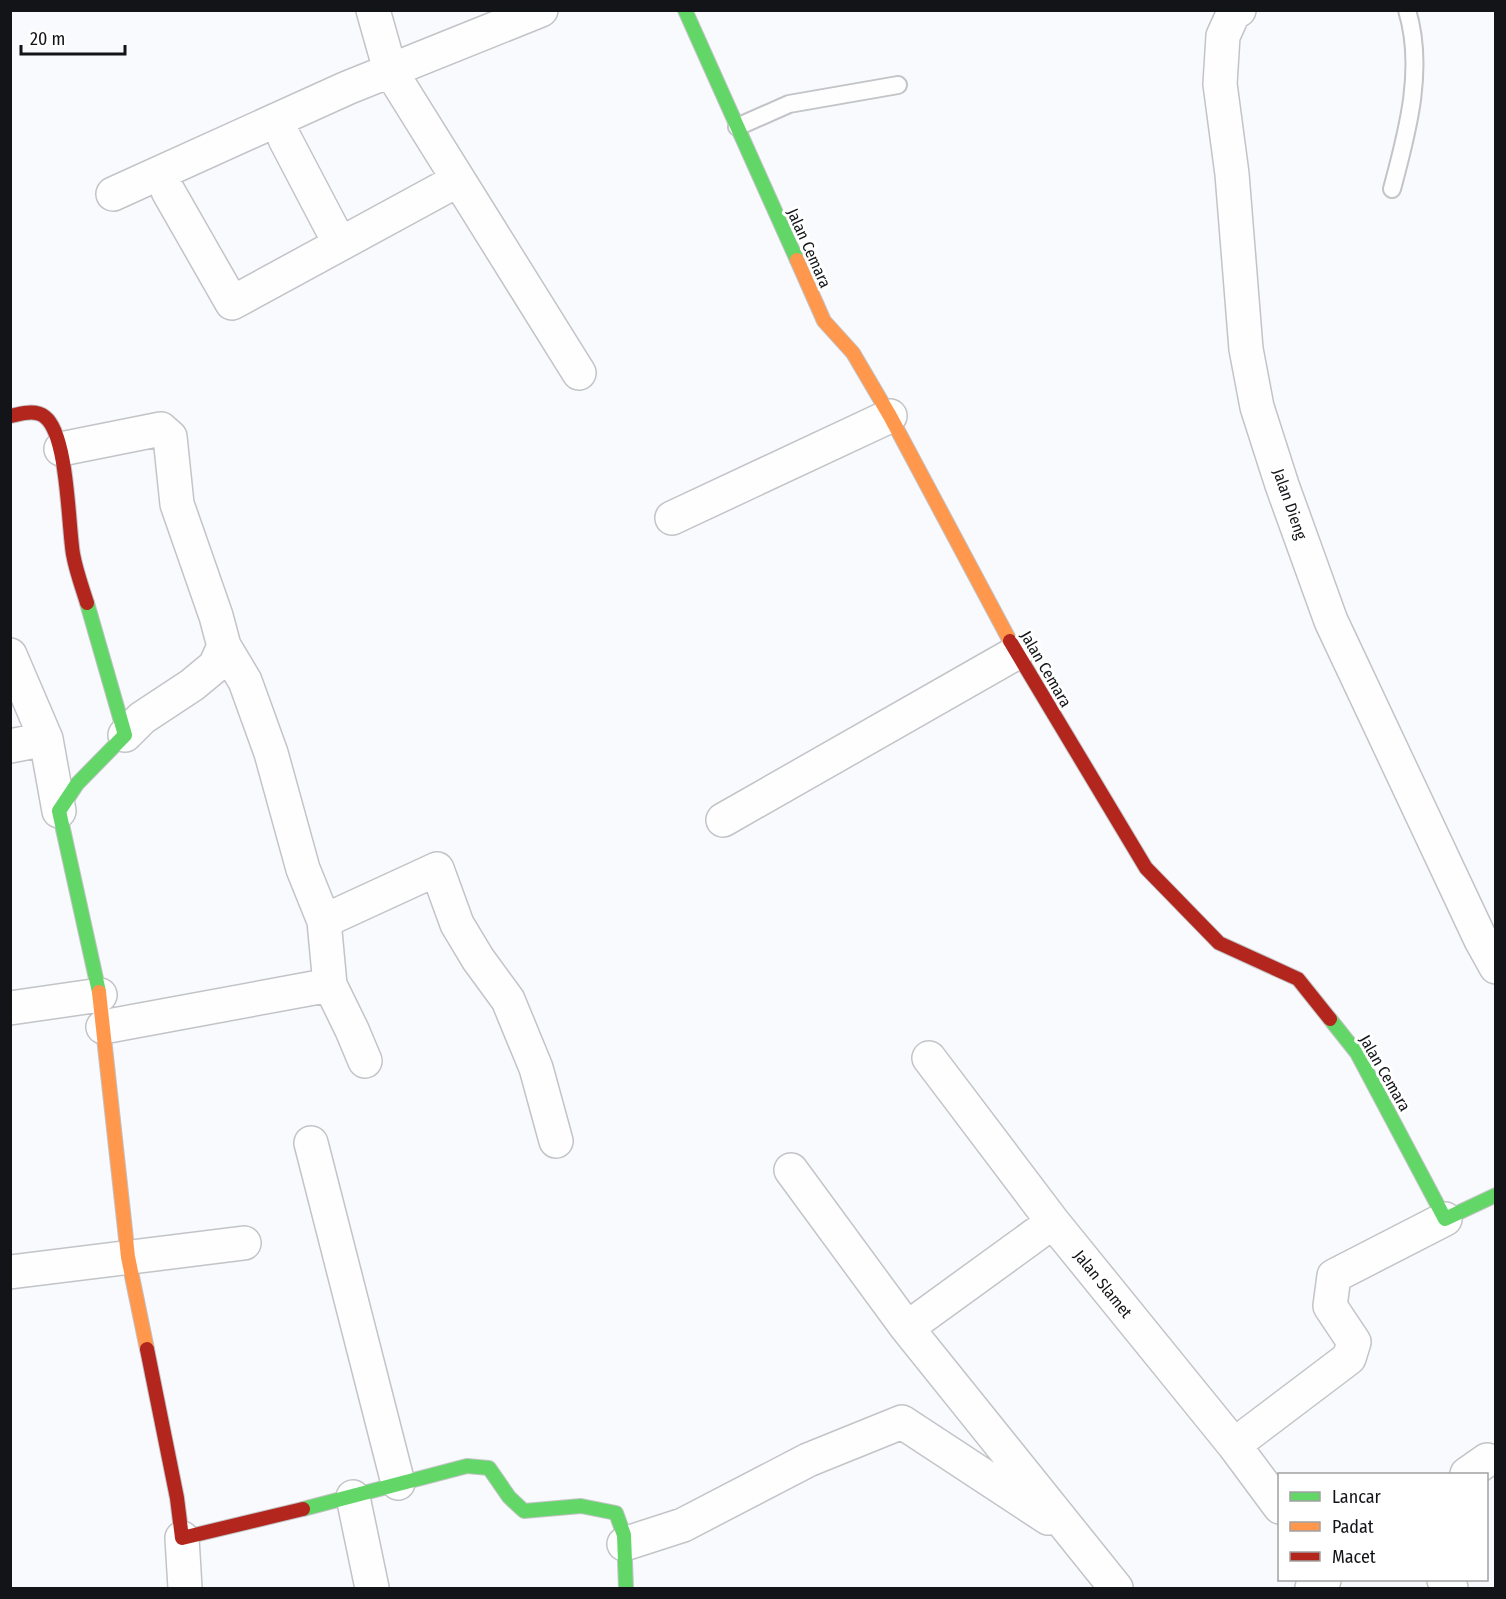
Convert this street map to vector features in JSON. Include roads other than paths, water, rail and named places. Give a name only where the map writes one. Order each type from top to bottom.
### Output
[{"type":"street","points":[[373,10],[390,70],[579,373]]},
{"type":"street","points":[[113,194],[390,70],[541,10]]},
{"type":"street","name":"Jalan Cemara","points":[[686,10],[824,321],[853,353],[890,416],[1016,653],[1146,868],[1219,943],[1298,979],[1357,1053],[1444,1219]]},
{"type":"street","name":"Jalan Dieng","points":[[1234,12],[1224,36],[1220,84],[1232,174],[1246,350],[1257,407],[1331,621],[1491,947]]},
{"type":"street","points":[[285,139],[340,244]]},
{"type":"street","points":[[168,192],[232,303],[458,180]]},
{"type":"street","points":[[10,416],[29,412],[44,416],[55,428],[61,449],[73,556],[125,735]]},
{"type":"street","points":[[672,518],[890,416]]},
{"type":"street","points":[[61,449],[161,429],[170,437],[177,504],[216,616],[224,646],[245,681],[268,743],[303,869],[324,921],[330,985],[364,1061]]},
{"type":"street","points":[[59,811],[77,784],[142,718],[192,685],[215,666],[224,646]]},
{"type":"street","points":[[723,820],[1016,653]]},
{"type":"street","points":[[10,655],[46,739],[59,811],[100,995],[128,1257],[177,1498],[185,1588]]},
{"type":"street","points":[[10,746],[46,739]]},
{"type":"street","points":[[324,921],[438,869],[457,924],[478,959],[508,1000],[536,1068],[556,1141]]},
{"type":"street","points":[[104,1027],[330,985]]},
{"type":"street","points":[[10,1008],[100,995]]},
{"type":"street","name":"Jalan Slamet","points":[[929,1059],[1053,1222],[1234,1445],[1278,1504]]},
{"type":"street","points":[[311,1143],[398,1483]]},
{"type":"street","points":[[791,1170],[906,1328],[1116,1588]]},
{"type":"street","points":[[1234,1445],[1349,1358],[1354,1342],[1330,1306],[1334,1276],[1496,1195]]},
{"type":"street","points":[[906,1328],[1053,1222]]},
{"type":"street","points":[[10,1272],[244,1243]]},
{"type":"street","points":[[624,1544],[682,1525],[808,1460],[902,1422],[1073,1534]]},
{"type":"street","points":[[182,1538],[353,1497],[466,1466],[489,1468],[509,1497],[524,1511],[583,1505],[599,1506],[616,1513],[624,1535],[626,1588]]},
{"type":"street","points":[[353,1497],[372,1588]]},
{"type":"lane","points":[[1392,189],[1408,128],[1414,71],[1413,46],[1407,10]]},
{"type":"lane","points":[[737,127],[789,104],[898,85]]}]
